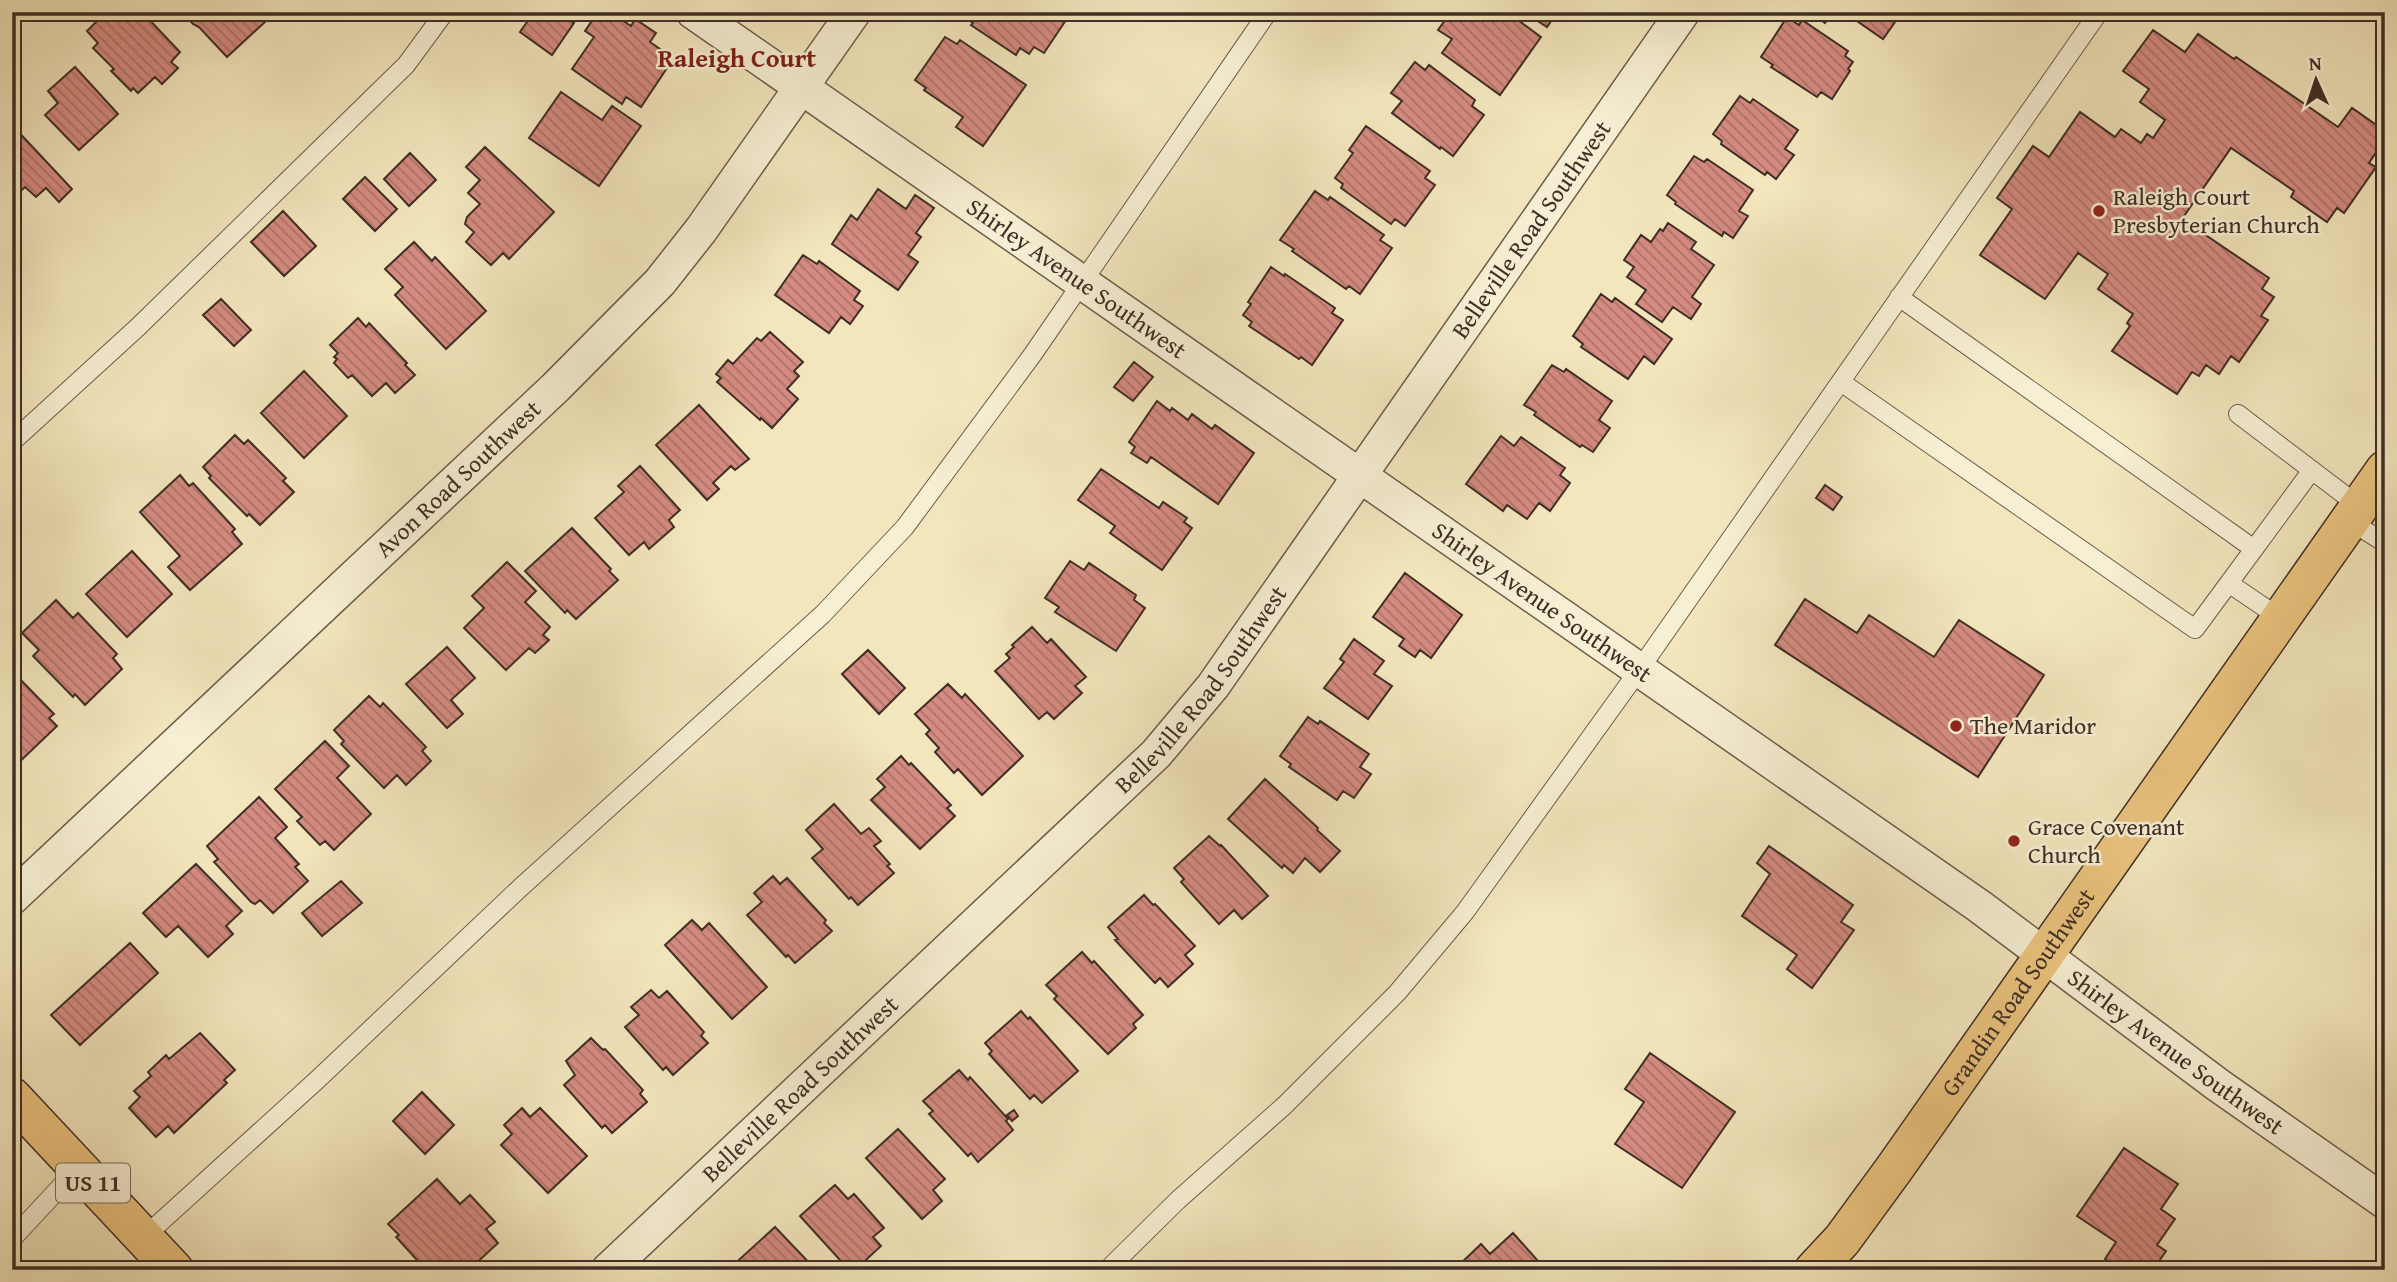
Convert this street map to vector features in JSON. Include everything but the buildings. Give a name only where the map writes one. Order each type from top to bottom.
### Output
[{"type":"main road","name":"Grandin Road Southwest","points":[[1814,1270],[1842,1240],[1894,1169],[2385,470]]},
{"type":"main road","name":"US 11","points":[[12,1097],[174,1270]]},
{"type":"street","name":"Shirley Avenue Southwest","points":[[693,12],[1979,906],[2218,1085],[2385,1202]]},
{"type":"street","name":"Avon Road Southwest","points":[[12,898],[556,387],[660,282],[701,230],[854,12]]},
{"type":"street","name":"Belleville Road Southwest","points":[[608,1270],[1156,754],[1213,686],[1683,12]]},
{"type":"lane","points":[[12,442],[138,327],[396,74],[445,12]]},
{"type":"lane","points":[[144,1237],[317,1080],[520,888],[823,614],[905,527],[1033,354],[1268,12]]},
{"type":"lane","points":[[1107,1270],[1178,1200],[1285,1105],[1397,993],[1465,912],[1639,670],[2099,12]]},
{"type":"lane","points":[[1899,296],[2254,549]]},
{"type":"lane","points":[[1841,382],[2196,629],[2312,470]]},
{"type":"lane","points":[[2238,414],[2312,470],[2385,543]]},
{"type":"lane","points":[[2230,584],[2280,618]]},
{"type":"lane","points":[[12,1239],[79,1167]]},
{"type":"place","name":"Raleigh Court Presbyterian Church","points":[[2099,211]]},
{"type":"place","name":"The Maridor","points":[[1956,726]]},
{"type":"place","name":"Grace Covenant Church","points":[[2014,841]]},
{"type":"district","name":"Raleigh Court","points":[[737,58]]}]
